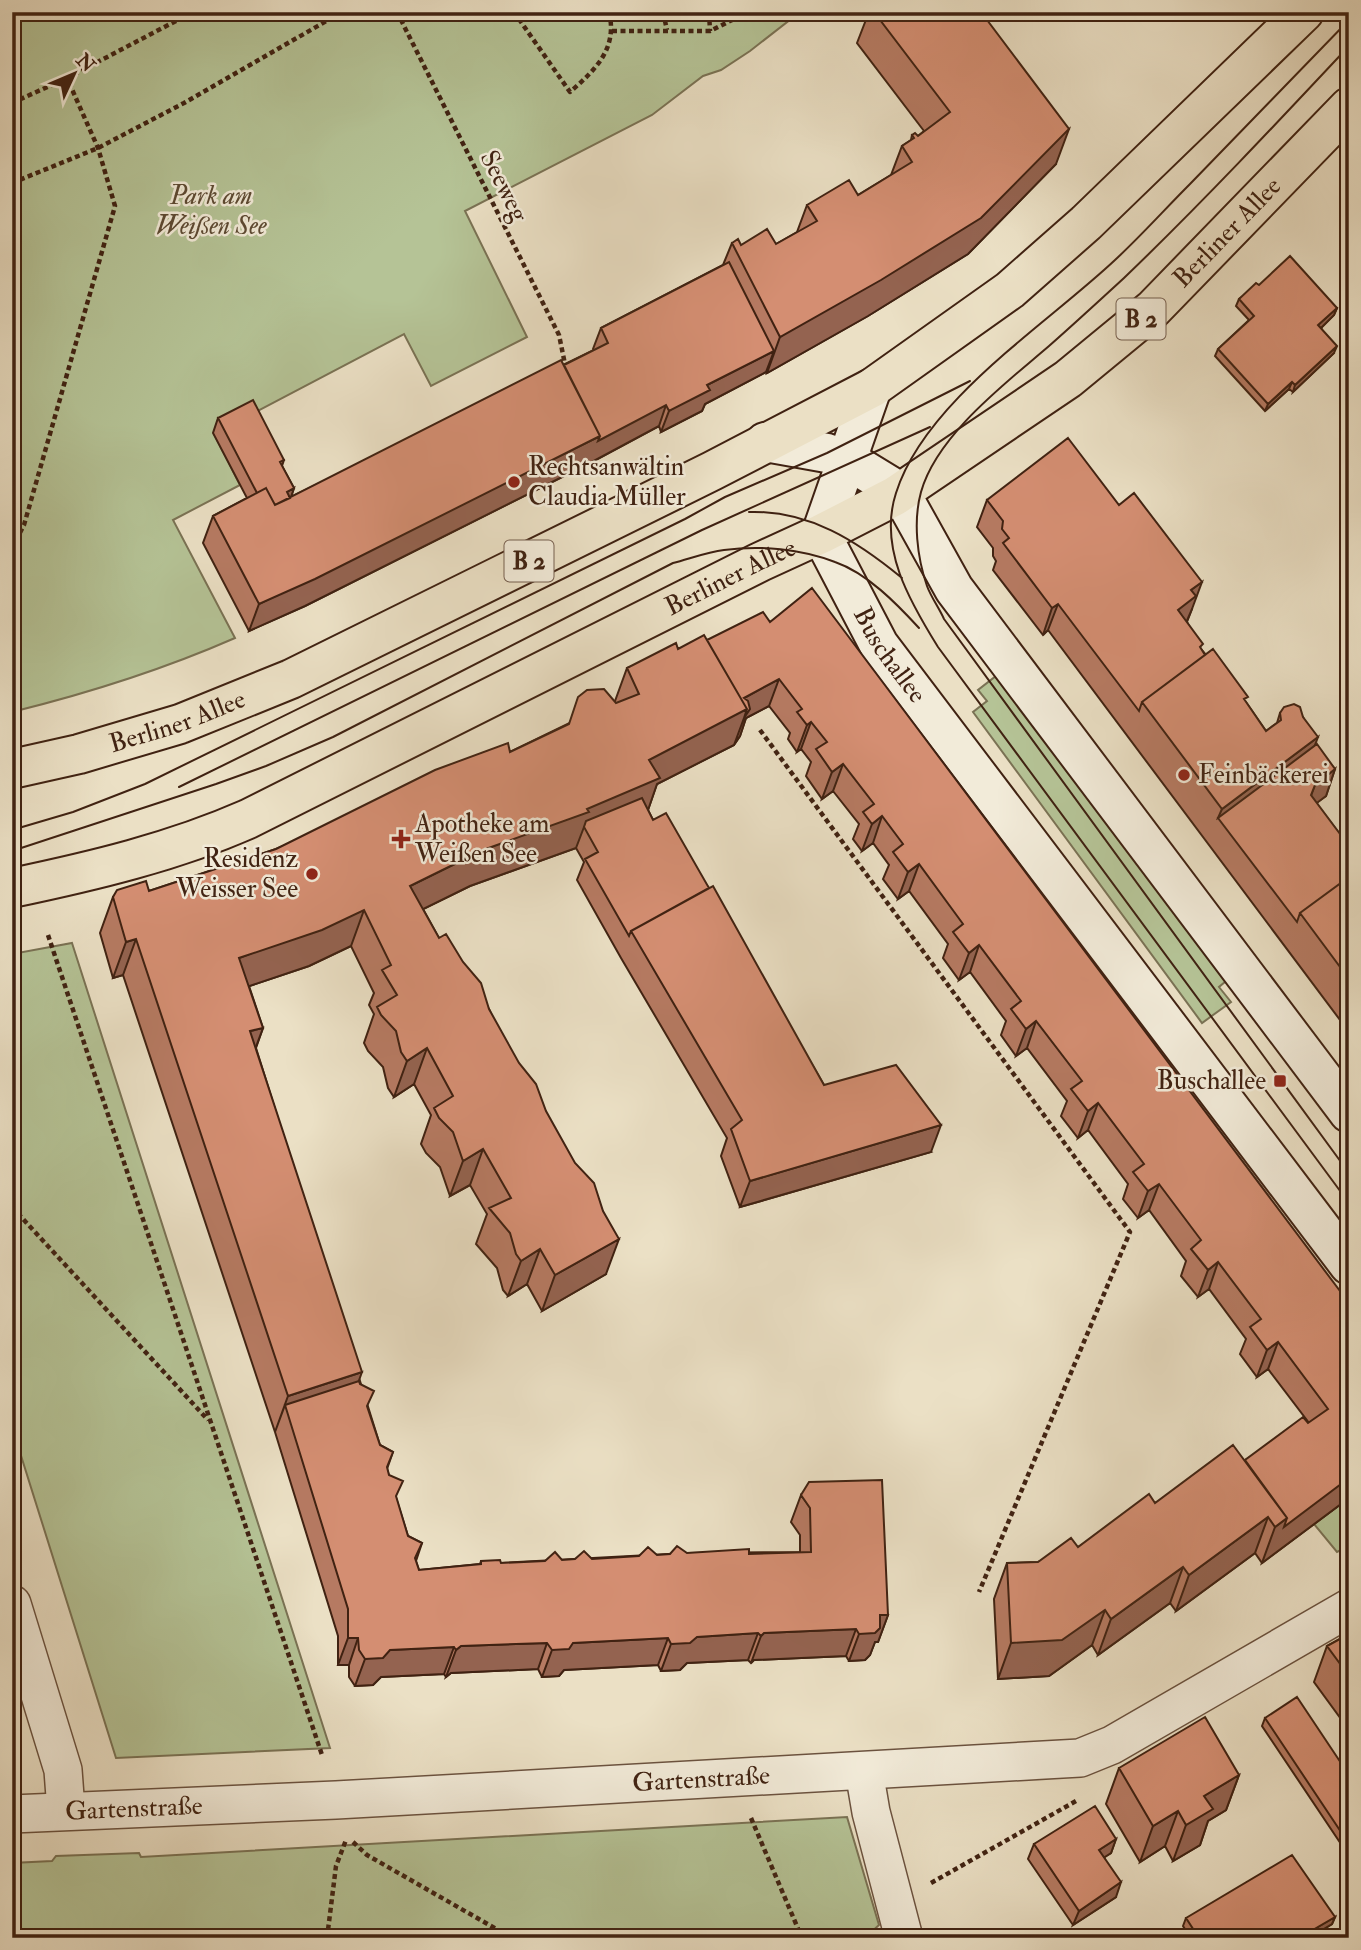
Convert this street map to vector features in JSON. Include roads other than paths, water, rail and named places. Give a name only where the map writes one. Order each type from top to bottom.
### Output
[{"type":"main road","name":"Berliner Allee","points":[[12,769],[79,754],[180,724],[290,679],[712,471],[872,387],[1010,290],[1086,223],[1304,12]]},
{"type":"main road","name":"Berliner Allee","points":[[12,888],[76,875],[200,840],[230,827],[821,534],[900,492],[1068,379],[1146,315],[1349,107]]},
{"type":"main road","points":[[821,534],[872,387]]},
{"type":"main road","points":[[765,442],[846,459],[900,492],[954,589],[1349,1113]]},
{"type":"main road","name":"Buschallee","points":[[821,534],[879,645],[1349,1265]]},
{"type":"street","points":[[12,1604],[63,1770],[66,1810]]},
{"type":"street","name":"Gartenstraße","points":[[12,1814],[323,1800],[1080,1758],[1112,1745],[1349,1608]]},
{"type":"street","points":[[864,1771],[871,1812],[899,1921]]},
{"type":"tram line","points":[[1349,20],[1125,251],[990,366],[960,396],[933,427],[911,459],[896,493],[891,514],[891,534],[900,574],[917,612],[938,647],[1349,1203]]},
{"type":"tram line","points":[[1349,46],[1153,250],[994,393],[957,431],[929,471],[921,492],[917,527],[924,575],[944,619],[1349,1173]]},
{"type":"tram line","points":[[12,830],[73,812],[145,784],[725,497],[827,453],[970,381]]},
{"type":"tram line","points":[[179,787],[702,530],[930,427]]},
{"type":"tram line","points":[[749,512],[792,516],[831,530],[868,552],[902,578]]},
{"type":"tram line","points":[[12,851],[266,766],[333,737],[673,563],[711,552],[781,549],[835,562],[870,581],[919,628]]},
{"type":"place","name":"Rechtsanwältin Claudia Müller","points":[[514,482]]},
{"type":"place","name":"Feinbäckerei","points":[[1184,775]]},
{"type":"place","name":"Apotheke am Weißen See","points":[[401,839]]},
{"type":"place","name":"Residenz Weisser See","points":[[312,874]]},
{"type":"place","name":"Buschallee","points":[[1280,1081]]},
{"type":"park label","name":"Park am Weißen See","points":[[211,211]]}]
